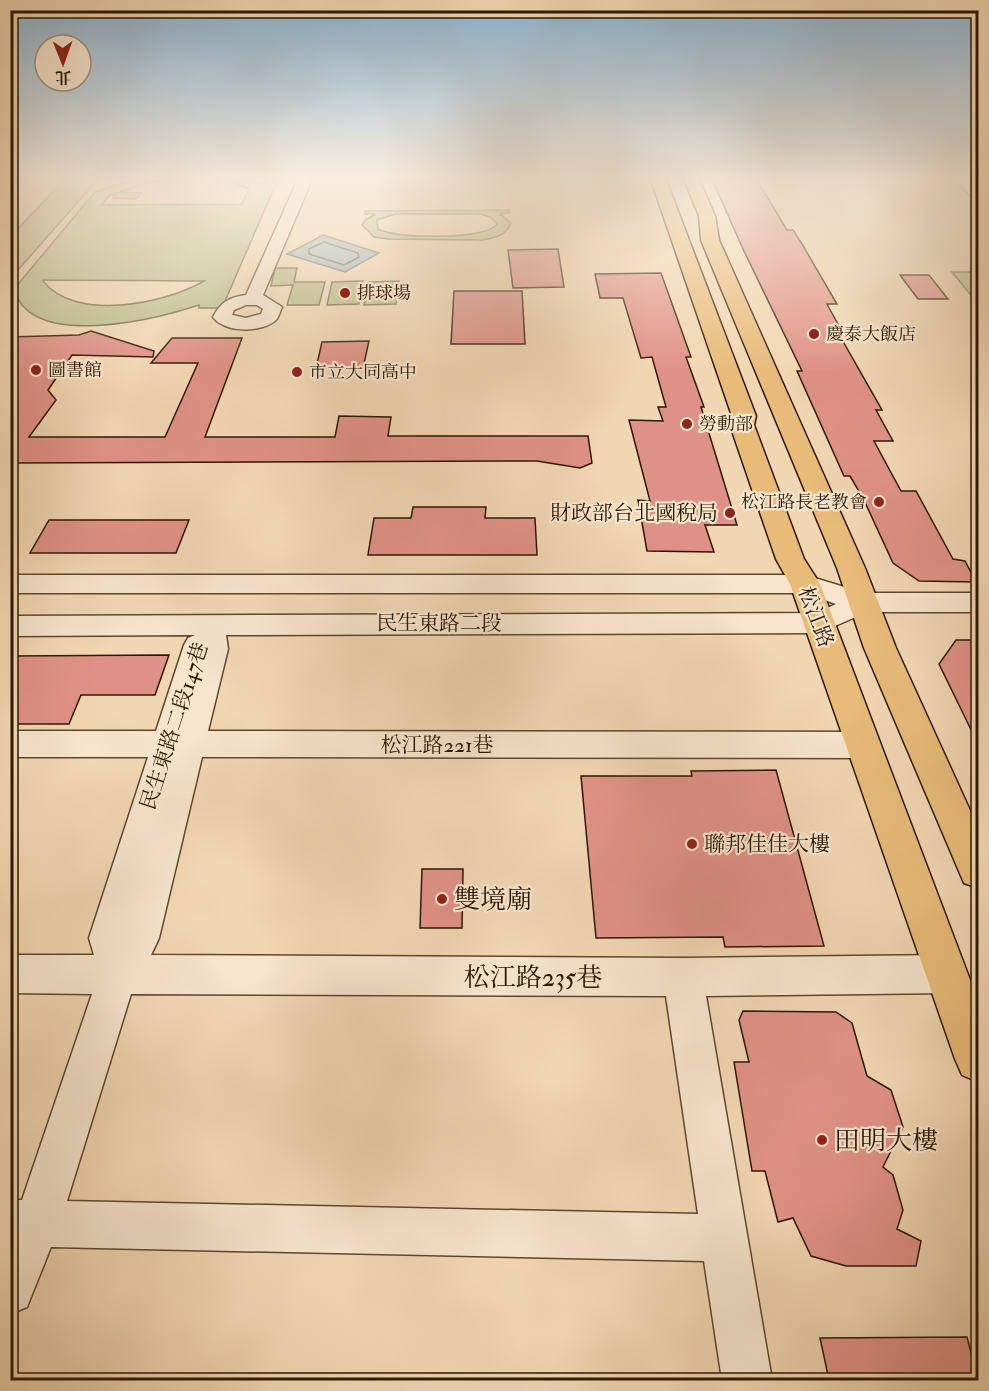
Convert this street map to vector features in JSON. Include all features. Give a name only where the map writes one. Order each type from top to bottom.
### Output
[{"type":"main road","name":"松江路","points":[[681,242],[744,416],[742,425],[790,559],[805,584],[978,1059]]},
{"type":"main road","points":[[711,242],[851,568],[884,657],[978,870]]},
{"type":"street","points":[[240,331],[222,317],[226,307],[243,300],[252,300],[278,242]]},
{"type":"street","name":"民生東路二段","points":[[10,584],[805,584],[864,603],[978,602]]},
{"type":"street","name":"民生東路二段","points":[[10,626],[819,623],[864,603]]},
{"type":"street","name":"民生東路二段147巷","points":[[10,1290],[24,1223],[118,975],[140,939],[177,744],[214,649],[211,624]]},
{"type":"street","name":"松江路221巷","points":[[10,744],[864,745]]},
{"type":"street","name":"松江路235巷","points":[[10,974],[683,977],[948,974]]},
{"type":"street","points":[[683,977],[747,1380]]},
{"type":"street","points":[[24,1223],[723,1238]]},
{"type":"green space","points":[[11,242],[43,242],[11,278]]},
{"type":"green space","points":[[53,242],[251,242],[222,308],[199,308],[199,305],[126,322],[97,326],[69,325],[44,320],[25,308],[14,289]],"holes":[[[43,280],[204,281],[187,289],[144,302],[97,305],[76,302],[57,294]]]},
{"type":"green space","name":"排球場","points":[[275,268],[297,268],[294,282],[325,282],[319,305],[287,305],[293,285],[271,286]]},
{"type":"green space","points":[[952,272],[978,272],[978,304]]},
{"type":"green space","name":"排球場","points":[[363,281],[359,304],[327,305],[332,282]]},
{"type":"green space","name":"排球場","points":[[399,281],[396,304],[364,305],[369,282]]},
{"type":"water","points":[[310,242],[345,242],[379,253],[345,272],[287,254]]},
{"type":"building","points":[[740,242],[801,242],[837,304],[827,304],[845,337],[840,336],[882,410],[876,410],[893,441],[874,441],[901,491],[916,491],[953,559],[965,561],[976,582],[919,581],[893,563],[863,498],[850,476],[844,476],[797,371],[802,371]]},
{"type":"building","points":[[558,249],[564,287],[513,288],[508,250]]},
{"type":"building","points":[[661,273],[691,357],[686,357],[704,407],[701,407],[737,525],[705,525],[714,552],[647,551],[638,500],[650,501],[629,420],[663,421],[658,407],[666,407],[652,357],[641,358],[623,298],[600,298],[595,274]]},
{"type":"building","points":[[900,275],[929,275],[948,299],[918,299]]},
{"type":"building","points":[[454,291],[522,291],[525,344],[451,344]]},
{"type":"building","points":[[91,331],[154,351],[153,357],[72,355],[48,390],[56,400],[29,437],[165,437],[198,363],[151,363],[172,338],[242,338],[205,437],[335,437],[339,416],[391,417],[388,436],[588,436],[592,463],[580,468],[537,461],[10,463],[10,337],[79,335]]},
{"type":"building","points":[[369,341],[363,368],[316,368],[322,342]]},
{"type":"building","points":[[413,507],[486,507],[485,518],[535,518],[537,555],[368,555],[374,518],[411,518]]},
{"type":"building","points":[[49,520],[189,520],[176,553],[30,553]]},
{"type":"building","points":[[956,640],[978,640],[978,744],[939,664]]},
{"type":"building","points":[[169,655],[155,695],[81,695],[69,724],[10,724],[10,656]]},
{"type":"building","name":"聯邦佳佳大樓","points":[[776,770],[824,946],[725,947],[723,937],[596,938],[581,776],[692,776],[691,771]]},
{"type":"building","name":"雙境廟","points":[[422,869],[463,869],[462,928],[420,928]]},
{"type":"building","name":"田明大樓","points":[[743,1011],[836,1012],[852,1023],[867,1076],[891,1090],[903,1127],[883,1167],[893,1175],[903,1210],[897,1229],[921,1241],[916,1266],[846,1266],[811,1256],[793,1218],[778,1222],[765,1171],[752,1171],[734,1062],[749,1062],[739,1020]]},
{"type":"building","points":[[967,1337],[978,1380],[829,1380],[820,1338]]},
{"type":"place","name":"排球場","points":[[345,293]]},
{"type":"place","name":"慶泰大飯店","points":[[814,334]]},
{"type":"place","name":"圖書館","points":[[36,370]]},
{"type":"place","name":"市立大同高中","points":[[297,372]]},
{"type":"place","name":"勞動部","points":[[687,424]]},
{"type":"place","name":"松江路長老教會","points":[[879,502]]},
{"type":"place","name":"財政部台北國稅局","points":[[730,513]]},
{"type":"place","name":"聯邦佳佳大樓","points":[[692,844]]},
{"type":"place","name":"雙境廟","points":[[442,899]]},
{"type":"place","name":"田明大樓","points":[[822,1140]]}]
